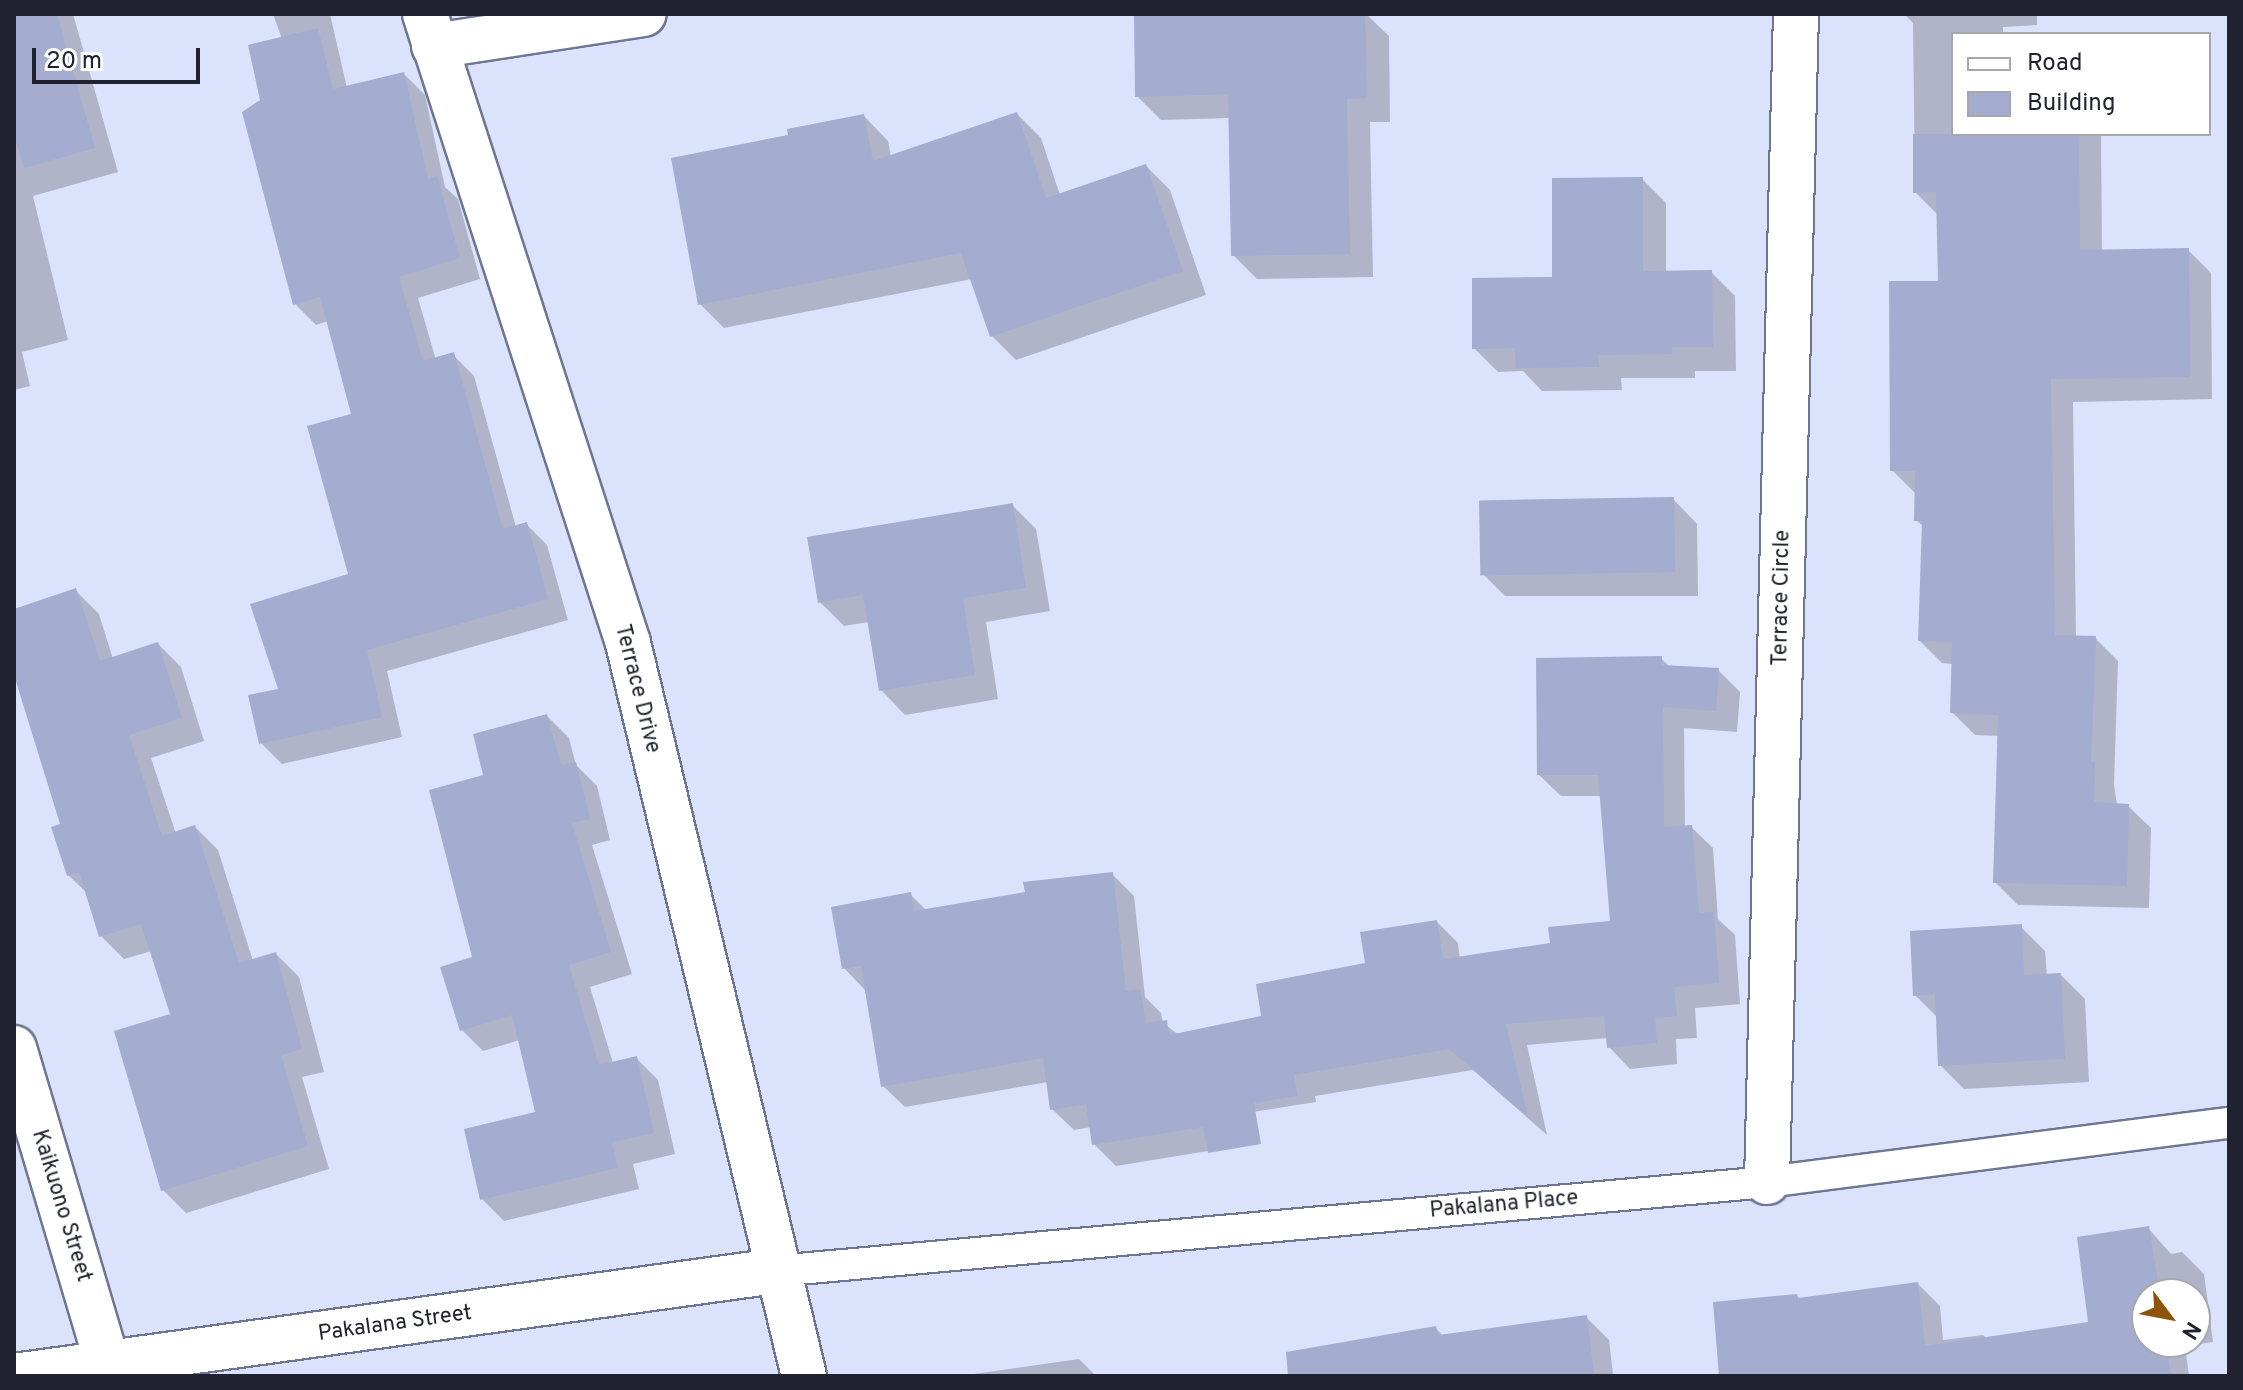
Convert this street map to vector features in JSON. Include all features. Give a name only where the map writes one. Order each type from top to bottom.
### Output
[{"type":"street","points":[[430,30],[644,14]]},
{"type":"street","name":"Terrace Circle","points":[[1767,1182],[1796,14]]},
{"type":"street","name":"Terrace Drive","points":[[430,30],[628,643],[776,1271],[804,1376]]},
{"type":"street","name":"Kaikuono Street","points":[[14,1048],[110,1370]]},
{"type":"street","name":"Pakalana Street","points":[[14,1376],[110,1370],[776,1271]]},
{"type":"lane","name":"Pakalana Place","points":[[776,1271],[1767,1182],[2229,1123]]},
{"type":"building","points":[[14,14],[57,14],[95,148],[24,168],[14,135]]},
{"type":"building","points":[[1365,14],[1367,98],[1347,99],[1350,254],[1231,256],[1228,94],[1135,97],[1134,16]]},
{"type":"building","points":[[318,28],[333,89],[404,72],[428,179],[437,176],[460,258],[399,277],[423,361],[454,352],[503,529],[527,522],[548,599],[367,650],[382,717],[259,744],[248,695],[278,689],[250,604],[348,574],[307,426],[351,414],[320,297],[293,305],[242,112],[260,100],[248,45]]},
{"type":"building","points":[[1017,112],[1046,198],[1146,164],[1183,271],[990,337],[961,253],[698,305],[671,158],[788,135],[787,129],[864,114],[873,161]]},
{"type":"building","points":[[1913,134],[2079,136],[2080,250],[2189,248],[2190,377],[2051,379],[2055,635],[2096,636],[2091,762],[2095,762],[2094,802],[2129,804],[2127,886],[1993,883],[1998,715],[1950,713],[1952,642],[1918,641],[1922,521],[1914,521],[1915,471],[1890,471],[1889,281],[1938,281],[1936,192],[1913,193]]},
{"type":"building","points":[[1643,177],[1643,271],[1712,270],[1713,347],[1672,347],[1672,354],[1598,355],[1599,367],[1516,368],[1515,348],[1472,349],[1472,278],[1552,277],[1552,178]]},
{"type":"building","points":[[1674,497],[1675,572],[1480,575],[1479,500]]},
{"type":"building","points":[[1013,503],[1026,588],[963,598],[975,675],[879,691],[863,595],[818,603],[807,537]]},
{"type":"building","points":[[76,588],[100,661],[158,642],[182,718],[129,735],[162,836],[195,825],[239,963],[276,952],[302,1049],[281,1055],[308,1146],[161,1191],[114,1031],[170,1014],[141,924],[99,937],[79,872],[67,876],[51,827],[60,824],[14,675],[14,609]]},
{"type":"building","points":[[1662,656],[1662,665],[1719,668],[1716,711],[1663,707],[1664,827],[1692,825],[1699,913],[1714,912],[1719,983],[1674,987],[1677,1016],[1655,1018],[1657,1043],[1607,1048],[1604,1016],[1506,1024],[1528,1117],[1449,1049],[1294,1075],[1298,1096],[1254,1103],[1261,1144],[1208,1153],[1203,1127],[1092,1145],[1086,1104],[1050,1110],[1043,1058],[881,1087],[861,966],[842,969],[831,907],[911,892],[914,911],[1025,892],[1023,882],[1113,872],[1126,991],[1140,989],[1146,1023],[1167,1020],[1169,1035],[1261,1016],[1256,984],[1365,963],[1360,932],[1437,920],[1443,959],[1550,943],[1548,927],[1610,921],[1598,775],[1537,775],[1536,658]]},
{"type":"building","points":[[547,714],[561,765],[576,762],[590,819],[572,823],[611,952],[569,965],[599,1065],[637,1056],[654,1133],[612,1142],[618,1168],[480,1200],[464,1129],[535,1112],[512,1015],[460,1031],[440,967],[472,957],[429,790],[483,775],[473,734]]},
{"type":"building","points":[[2022,924],[2024,975],[2061,973],[2065,1059],[1938,1066],[1935,994],[1913,996],[1910,931]]},
{"type":"building","points":[[2149,1226],[2157,1278],[2131,1278],[2131,1358],[2168,1358],[2171,1376],[1719,1376],[1713,1302],[1797,1294],[1798,1298],[1918,1282],[1925,1346],[2088,1322],[2077,1237]]},
{"type":"building","points":[[1587,1315],[1594,1376],[1288,1376],[1286,1352],[1436,1326],[1438,1335]]}]
